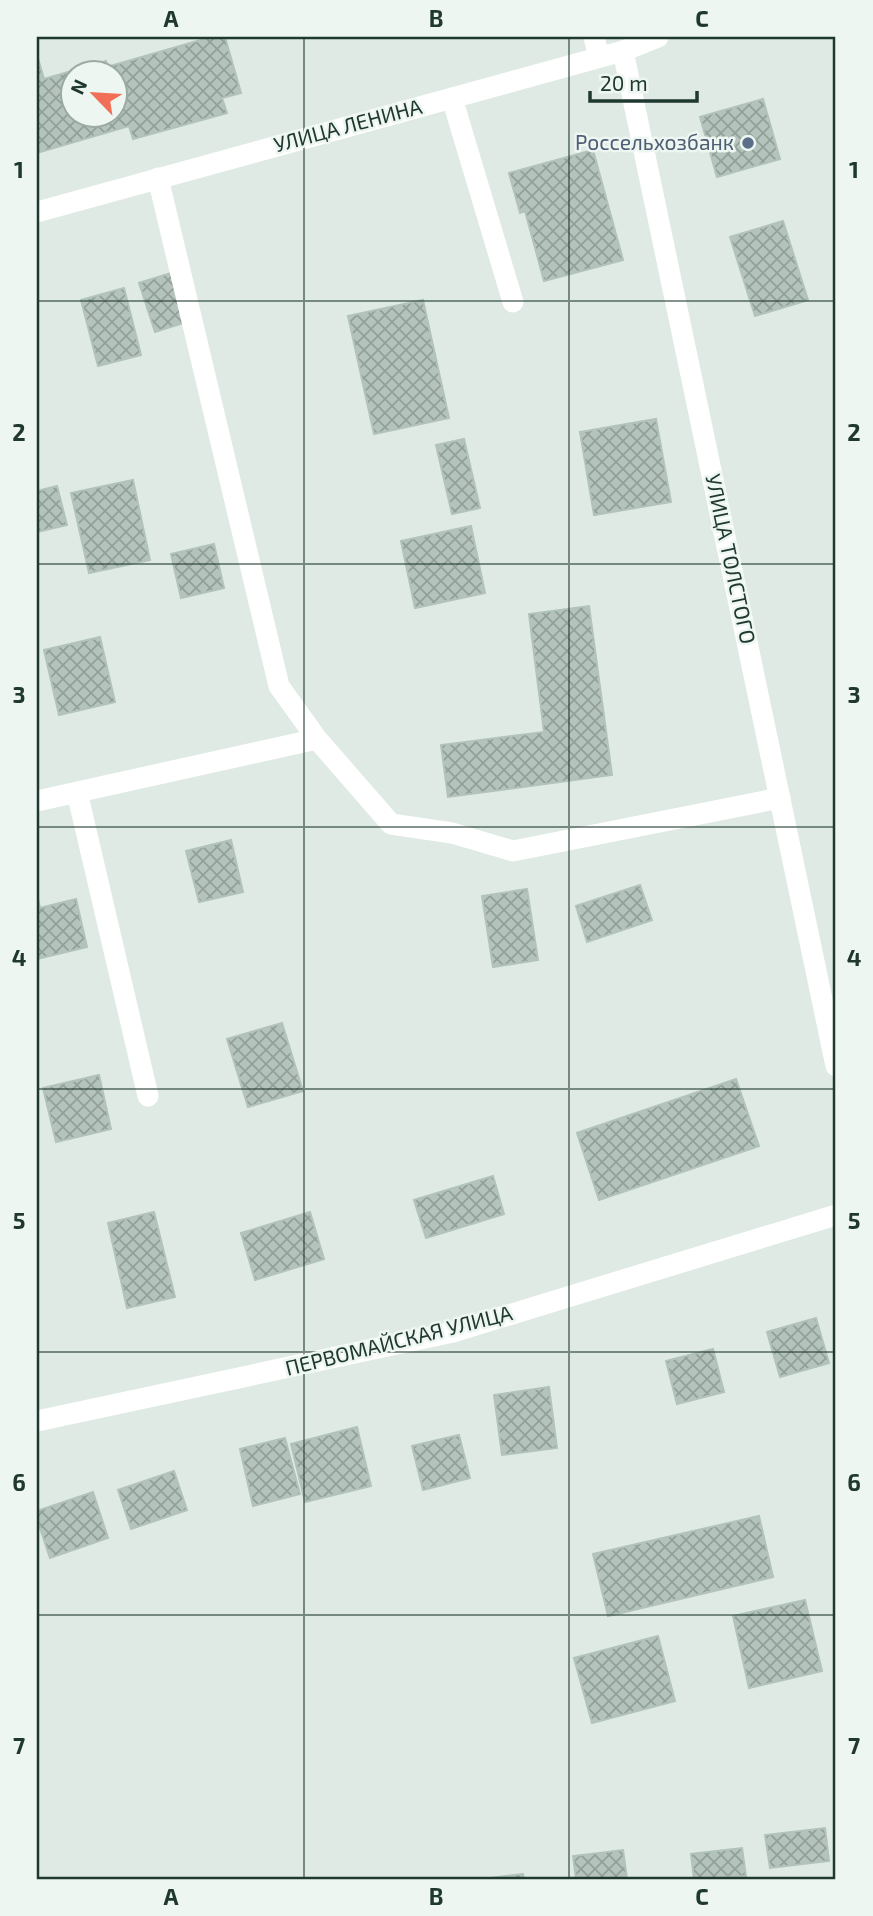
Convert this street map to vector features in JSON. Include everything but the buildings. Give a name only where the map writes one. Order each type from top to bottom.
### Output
[{"type":"street","name":"УЛИЦА ЛЕНИНА","points":[[37,212],[452,98],[596,47],[623,51],[658,37]]},
{"type":"street","name":"УЛИЦА ТОЛСТОГО","points":[[623,51],[836,1066]]},
{"type":"street","points":[[452,98],[513,302]]},
{"type":"street","points":[[158,178],[279,686],[317,739],[391,824],[452,834],[513,851],[780,798]]},
{"type":"street","points":[[37,801],[317,739]]},
{"type":"street","points":[[77,792],[148,1096]]},
{"type":"street","name":"ПЕРВОМАЙСКАЯ УЛИЦА","points":[[37,1422],[453,1332],[836,1215]]},
{"type":"place","name":"Россельхозбанк","points":[[748,143]]}]
